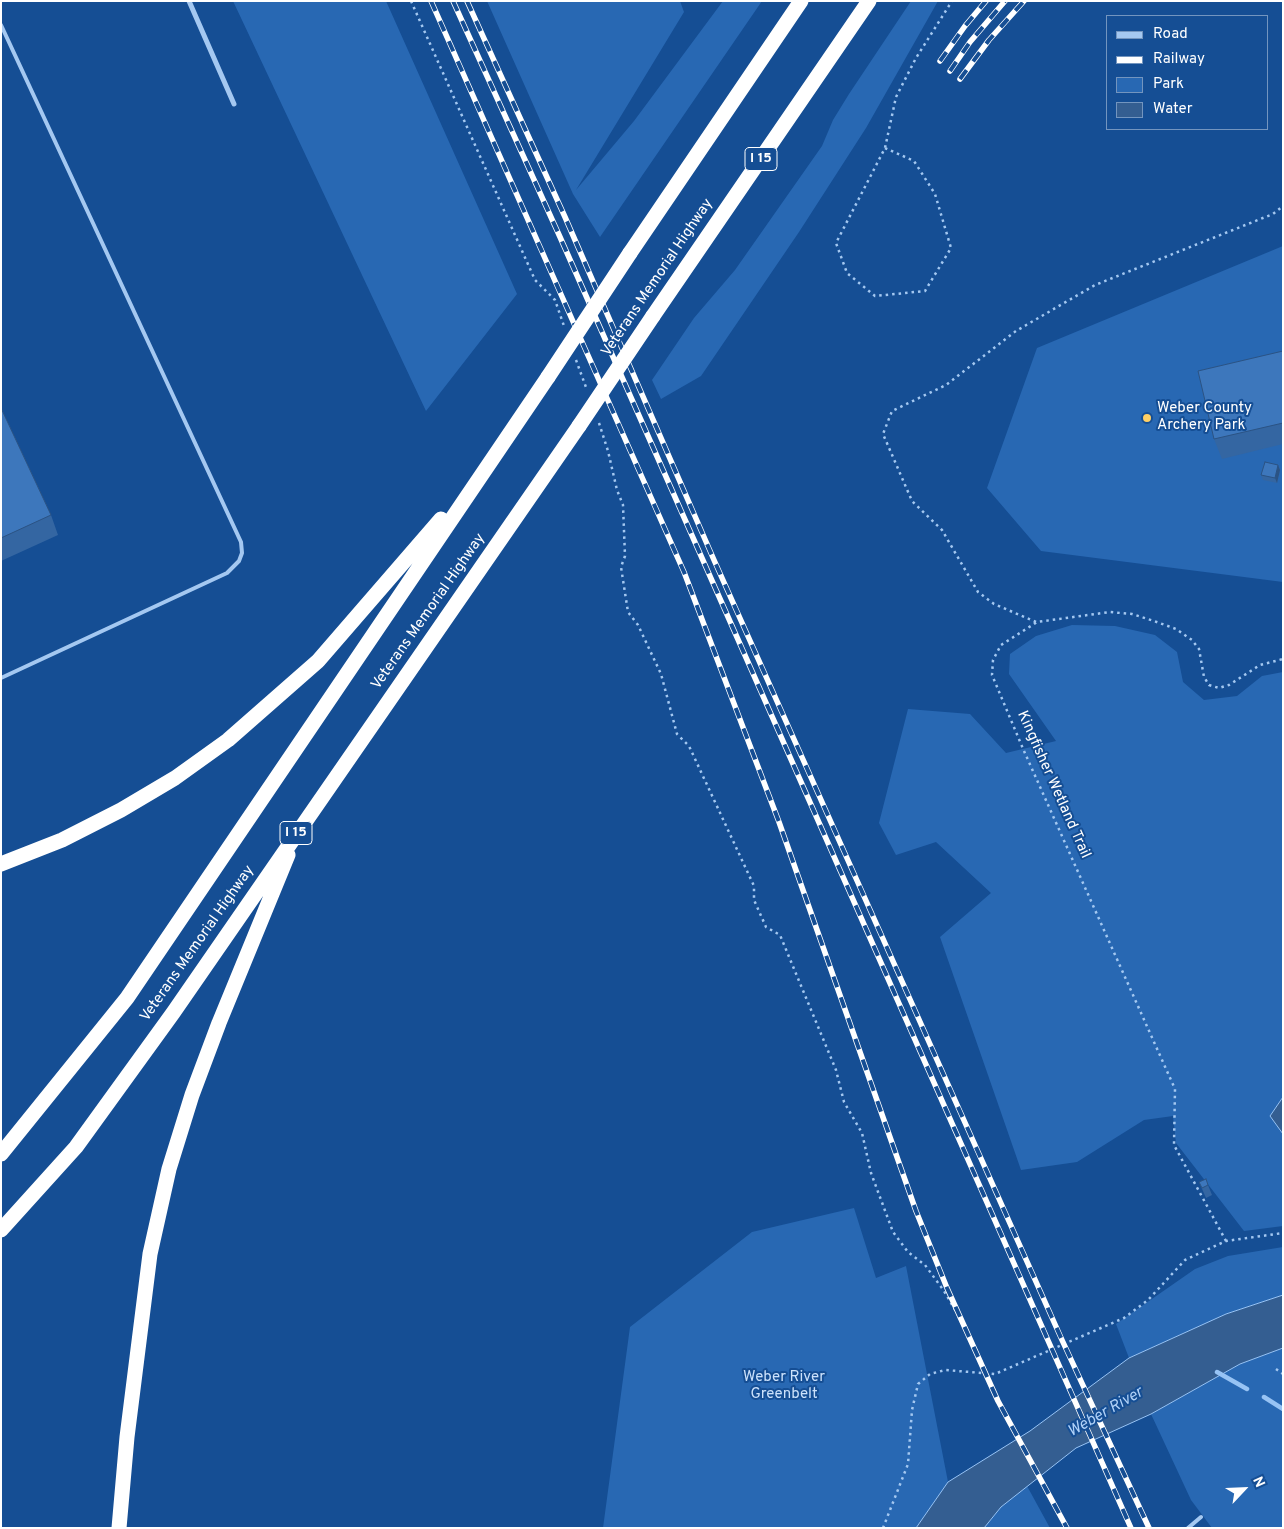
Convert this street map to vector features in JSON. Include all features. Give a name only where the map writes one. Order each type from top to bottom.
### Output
[{"type":"highway","name":"Veterans Memorial Highway","points":[[1,1154],[127,998],[802,1]]},
{"type":"highway","name":"Veterans Memorial Highway","points":[[1,1230],[76,1147],[173,1013],[579,426],[869,1]]},
{"type":"highway","points":[[1,864],[62,840],[121,810],[174,778],[228,740],[318,661],[486,467]]},
{"type":"highway","points":[[119,1528],[127,1437],[150,1254],[169,1169],[192,1095],[219,1022],[300,828]]},
{"type":"street","points":[[189,1],[234,104]]},
{"type":"lane","points":[[1,25],[242,542],[242,553],[239,561],[227,573],[1,678]]},
{"type":"lane","points":[[1188,1528],[1201,1517]]},
{"type":"path","points":[[411,1],[536,280],[555,300],[564,327]]},
{"type":"path","points":[[885,148],[914,161],[935,194],[951,248],[925,291],[875,296],[847,273],[836,242],[885,148],[896,97],[916,58],[952,1]]},
{"type":"path","points":[[1037,622],[994,604],[978,592],[942,530],[912,501],[883,434],[892,411],[946,385],[1016,331],[1095,285],[1273,214],[1283,206]]},
{"type":"path","points":[[574,353],[590,398]]},
{"type":"path","points":[[596,416],[608,451],[616,490],[623,505],[625,556],[621,567],[628,612],[638,625],[661,674],[677,734],[688,746],[754,886],[754,900],[766,927],[780,935],[836,1070],[844,1102],[862,1133],[871,1173],[893,1232],[908,1252],[925,1265],[944,1291],[968,1332],[987,1374]]},
{"type":"path","name":"Kingfisher Wetland Trail","points":[[1226,1241],[1174,1144],[1174,1090],[992,675],[993,660],[1000,645],[1037,622],[1110,612],[1132,614],[1176,629],[1192,640],[1199,649],[1204,677],[1209,685],[1219,688],[1228,685],[1260,665],[1283,659]]},
{"type":"path","points":[[883,1528],[908,1464],[912,1410],[918,1384],[930,1374],[945,1370],[995,1374],[1124,1318],[1148,1300],[1185,1260],[1226,1241],[1283,1234]]},
{"type":"path","points":[[1276,1369],[1283,1374]]},
{"type":"green space","points":[[233,1],[386,1],[517,294],[426,411]]},
{"type":"green space","points":[[487,1],[680,1],[684,12],[576,190],[634,121],[723,1],[762,1],[600,237],[573,194]]},
{"type":"green space","points":[[911,1],[938,1],[866,128],[799,232],[701,376],[661,399],[652,380],[694,318],[735,270],[822,146],[833,120]]},
{"type":"green space","name":"Weber County Archery Park","points":[[1283,246],[1283,582],[1041,551],[987,488],[1037,348]]},
{"type":"green space","points":[[1072,625],[1115,626],[1155,635],[1177,652],[1183,682],[1204,700],[1237,696],[1262,676],[1283,672],[1283,1097],[1270,1116],[1283,1134],[1283,1226],[1244,1231],[1176,1143],[1173,1116],[1144,1120],[1077,1162],[1021,1170],[940,937],[991,893],[936,842],[896,855],[879,823],[908,709],[970,714],[1006,753],[1056,741],[1009,674],[1010,654],[1036,636]]},
{"type":"green space","name":"Weber River Greenbelt","points":[[854,1208],[876,1278],[906,1266],[948,1482],[916,1528],[603,1528],[630,1327],[752,1232]]},
{"type":"green space","points":[[1283,1247],[1283,1295],[1226,1314],[1129,1358],[1116,1324],[1195,1269],[1228,1256]]},
{"type":"green space","points":[[1283,1348],[1283,1528],[1212,1528],[1191,1500],[1151,1414],[1240,1364]]},
{"type":"green space","points":[[1027,1486],[1050,1528],[984,1528],[1001,1507]]},
{"type":"water","points":[[1283,1097],[1283,1134],[1270,1116]]},
{"type":"water","name":"Weber River","points":[[1283,1295],[1283,1348],[1240,1364],[1151,1414],[1076,1448],[1001,1507],[984,1528],[916,1528],[948,1482],[1030,1431],[1129,1358],[1226,1314]]},
{"type":"building","points":[[1283,351],[1283,423],[1214,439],[1198,371]]},
{"type":"building","points":[[1,408],[51,515],[1,538]]},
{"type":"building","points":[[1265,462],[1278,465],[1275,478],[1261,475]]},
{"type":"building","points":[[1206,1179],[1208,1185],[1202,1188],[1199,1182]]},
{"type":"waterway","points":[[1217,1372],[1247,1389]]},
{"type":"waterway","points":[[1264,1397],[1283,1409]]},
{"type":"railway","points":[[431,1],[684,572],[779,822],[916,1211],[947,1288],[998,1401],[1067,1528]]},
{"type":"railway","points":[[453,1],[560,237],[1131,1528]]},
{"type":"railway","points":[[467,1],[565,217],[714,560],[1062,1340],[1149,1528]]},
{"type":"railway","points":[[940,61],[986,1]]},
{"type":"railway","points":[[950,71],[970,42],[1005,1]]},
{"type":"railway","points":[[960,79],[989,40],[1024,1]]},
{"type":"place","name":"Weber County Archery Park","points":[[1147,418]]}]
